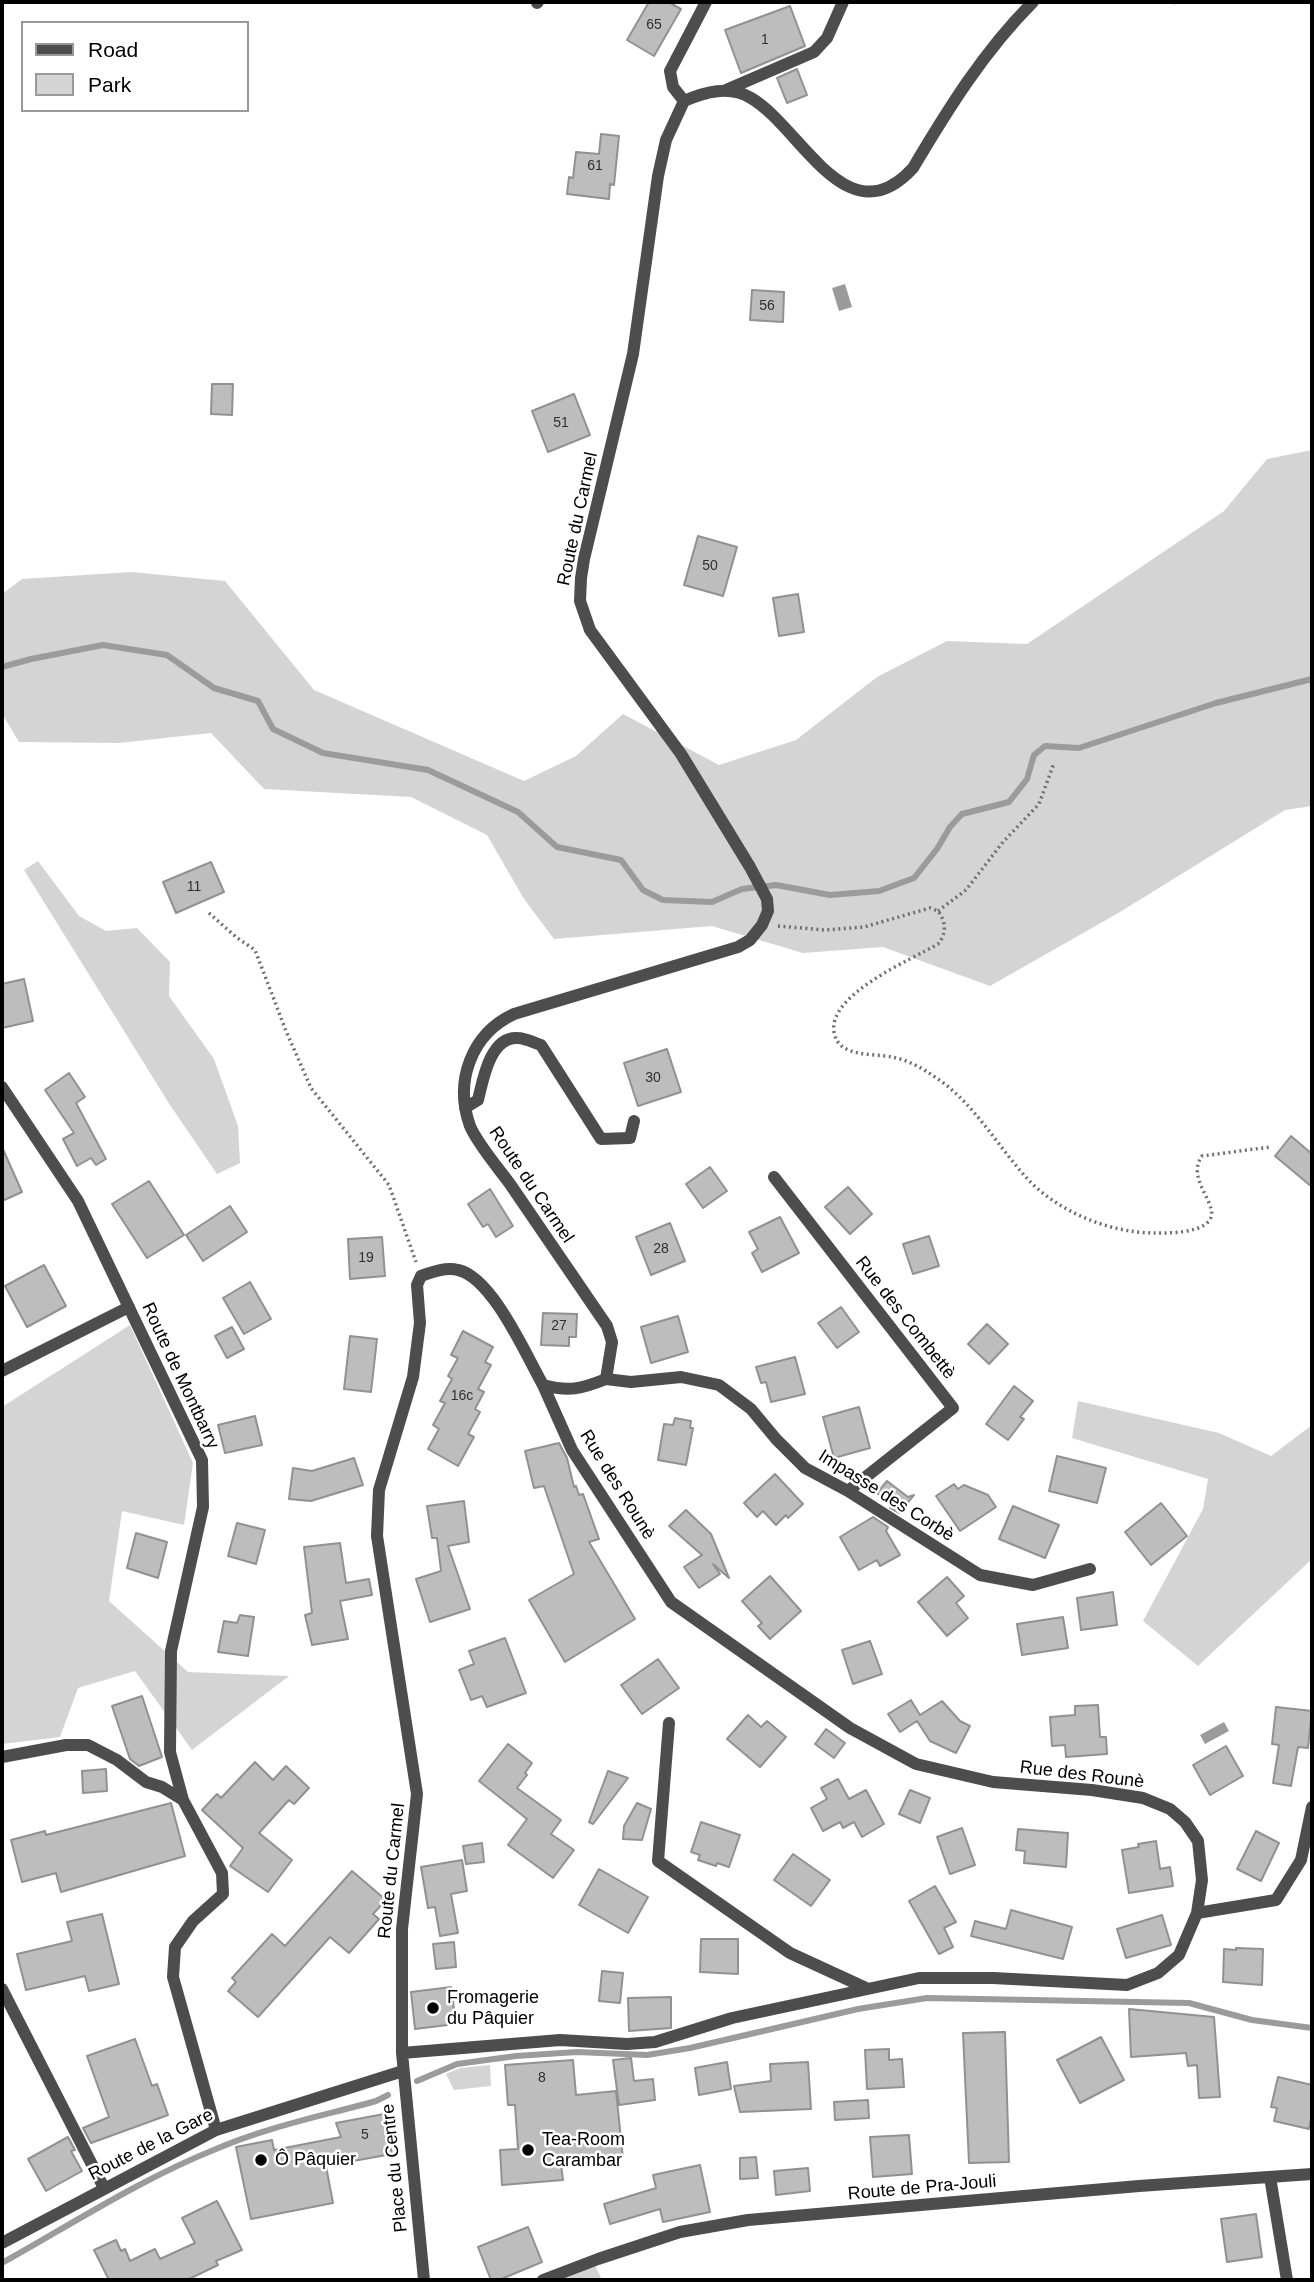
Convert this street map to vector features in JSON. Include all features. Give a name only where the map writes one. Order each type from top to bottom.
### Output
[{"type":"street","points":[[706,2],[670,71],[673,86],[684,101],[712,91],[726,90],[814,52],[827,38],[843,2]]},
{"type":"street","points":[[726,90],[751,98],[764,107],[828,174],[857,190],[881,191],[902,180],[913,168],[970,77],[1032,2]]},
{"type":"street","name":"Route du Carmel","points":[[606,1379],[612,1342],[607,1326],[471,1127],[465,1108],[463,1086],[467,1067],[479,1041],[498,1021],[738,947],[750,940],[762,925],[768,911],[767,899],[750,867],[681,754],[590,630],[580,601],[580,578],[584,559],[633,354],[660,164],[666,140],[684,101]]},
{"type":"street","points":[[465,1108],[478,1100],[489,1061],[502,1044],[517,1038],[541,1045],[601,1139],[630,1139],[634,1121]]},
{"type":"street","name":"Route de Montbarry","points":[[2,1087],[78,1201],[202,1460],[203,1507],[171,1651],[170,1752],[183,1800],[222,1873],[223,1894],[193,1921],[175,1947],[173,1977],[216,2130]]},
{"type":"street","name":"Rue des Combettè","points":[[774,1177],[953,1408],[848,1491]]},
{"type":"street","points":[[421,1276],[437,1270],[458,1269],[477,1278],[494,1297],[543,1385],[565,1391],[587,1387],[606,1379]]},
{"type":"street","name":"Route du Carmel","points":[[402,2053],[402,1929],[417,1794],[377,1536],[379,1490],[413,1377],[420,1323],[417,1285],[421,1276]]},
{"type":"street","points":[[2,1371],[129,1307]]},
{"type":"street","name":"Impasse des Corbè","points":[[606,1379],[631,1382],[681,1377],[719,1385],[751,1409],[805,1468],[848,1491],[980,1575],[1032,1585],[1090,1569]]},
{"type":"street","name":"Rue des Rounè","points":[[402,2053],[560,2040],[627,2044],[655,2042],[732,2018],[919,1978],[993,1978],[1127,1985],[1158,1973],[1179,1955],[1197,1913],[1202,1880],[1198,1841],[1185,1822],[1170,1809],[1143,1798],[1092,1790],[993,1782],[916,1764],[850,1728],[671,1602],[572,1450],[543,1385]]},
{"type":"street","points":[[669,1723],[658,1861],[790,1953],[866,1988]]},
{"type":"street","points":[[2,1757],[66,1745],[88,1745],[117,1760],[146,1782],[162,1787],[183,1800]]},
{"type":"street","points":[[1197,1913],[1276,1899],[1301,1860],[1312,1807]]},
{"type":"street","points":[[2,1989],[104,2188]]},
{"type":"street","name":"Place du Centre","points":[[402,2053],[424,2280]]},
{"type":"street","name":"Route de la Gare","points":[[2,2242],[216,2130],[403,2071]]},
{"type":"street","name":"Route de Pra-Jouli","points":[[543,2280],[680,2232],[748,2220],[1139,2186],[1312,2174]]},
{"type":"street","points":[[1270,2177],[1287,2280]]},
{"type":"path","points":[[938,911],[966,890],[1003,842],[1039,804],[1054,763]]},
{"type":"path","points":[[762,925],[825,930],[864,928],[930,908],[938,911],[945,926],[944,937],[938,944],[862,986],[842,1006],[834,1022],[834,1033],[838,1042],[850,1051],[911,1063],[938,1079],[968,1108],[1026,1177],[1082,1217],[1109,1228],[1140,1233],[1169,1233],[1196,1228],[1208,1223],[1212,1214],[1211,1206],[1198,1183],[1197,1163],[1202,1156],[1270,1147]]},
{"type":"path","points":[[209,913],[255,950],[311,1088],[389,1185],[421,1276]]},
{"type":"green space","points":[[1312,450],[1312,806],[1285,810],[1120,912],[990,986],[883,947],[803,953],[712,926],[554,939],[524,899],[487,835],[411,797],[264,789],[211,733],[119,743],[19,742],[4,717],[2,708],[2,594],[22,579],[131,572],[225,581],[314,690],[524,781],[576,756],[623,714],[719,765],[796,740],[877,677],[947,641],[1027,644],[1224,511],[1267,459]]},
{"type":"green space","points":[[38,861],[79,916],[106,931],[137,928],[170,962],[169,996],[214,1059],[238,1126],[240,1163],[217,1174],[170,1105],[24,870]]},
{"type":"green space","points":[[130,1325],[193,1463],[184,1525],[122,1511],[109,1601],[188,1672],[289,1676],[192,1750],[135,1671],[78,1688],[60,1737],[2,1744],[2,1407]]},
{"type":"green space","points":[[1078,1401],[1219,1433],[1271,1456],[1312,1425],[1312,1559],[1198,1666],[1143,1621],[1203,1509],[1208,1479],[1072,1438]]},
{"type":"green space","points":[[490,2065],[491,2086],[454,2090],[446,2074],[460,2068]]},
{"type":"green space","points":[[595,2265],[602,2280],[561,2280]]},
{"type":"shaded area","points":[[845,284],[852,307],[839,311],[832,288]]},
{"type":"shaded area","points":[[1224,1722],[1229,1731],[1205,1744],[1200,1735]]},
{"type":"building","points":[[649,2],[668,2],[681,9],[654,56],[627,40]]},
{"type":"building","points":[[790,6],[805,46],[741,73],[725,30]]},
{"type":"building","points":[[797,69],[807,95],[787,103],[777,78]]},
{"type":"building","points":[[601,134],[619,136],[614,185],[610,184],[609,199],[567,194],[569,177],[573,178],[576,152],[599,154]]},
{"type":"building","points":[[752,290],[784,292],[783,322],[750,320]]},
{"type":"building","points":[[212,384],[233,384],[232,415],[211,414]]},
{"type":"building","points":[[574,394],[590,435],[548,452],[532,411]]},
{"type":"building","points":[[698,536],[737,547],[723,596],[684,585]]},
{"type":"building","points":[[798,594],[804,632],[779,636],[773,598]]},
{"type":"building","points":[[211,862],[224,892],[176,913],[163,882]]},
{"type":"building","points":[[24,979],[33,1021],[2,1028],[2,984]]},
{"type":"building","points":[[667,1049],[681,1092],[638,1106],[624,1063]]},
{"type":"building","points":[[69,1073],[85,1097],[76,1103],[106,1159],[96,1165],[91,1158],[77,1166],[63,1139],[74,1133],[45,1090]]},
{"type":"building","points":[[1291,1136],[1312,1154],[1312,1187],[1275,1156]]},
{"type":"building","points":[[2,1147],[22,1192],[2,1201]]},
{"type":"building","points":[[710,1167],[727,1191],[703,1208],[686,1184]]},
{"type":"building","points":[[149,1181],[184,1235],[147,1258],[112,1204]]},
{"type":"building","points":[[848,1187],[872,1214],[850,1234],[825,1207]]},
{"type":"building","points":[[490,1189],[513,1226],[496,1237],[488,1224],[483,1227],[468,1204]]},
{"type":"building","points":[[230,1206],[247,1232],[203,1261],[186,1235]]},
{"type":"building","points":[[780,1217],[799,1253],[762,1272],[752,1253],[758,1249],[749,1232]]},
{"type":"building","points":[[670,1223],[685,1261],[651,1275],[636,1237]]},
{"type":"building","points":[[929,1236],[939,1266],[913,1274],[903,1244]]},
{"type":"building","points":[[382,1237],[385,1276],[350,1279],[348,1239]]},
{"type":"building","points":[[44,1265],[66,1306],[27,1327],[5,1286]]},
{"type":"building","points":[[250,1282],[271,1319],[244,1334],[223,1298]]},
{"type":"building","points":[[841,1307],[859,1332],[837,1348],[818,1323]]},
{"type":"building","points":[[543,1313],[577,1314],[576,1337],[569,1337],[569,1346],[541,1345]]},
{"type":"building","points":[[678,1316],[688,1352],[651,1363],[641,1327]]},
{"type":"building","points":[[987,1324],[1008,1344],[989,1364],[968,1344]]},
{"type":"building","points":[[232,1327],[244,1349],[227,1358],[215,1336]]},
{"type":"building","points":[[463,1331],[493,1347],[485,1362],[491,1365],[478,1389],[484,1392],[475,1409],[480,1412],[468,1434],[474,1437],[458,1466],[428,1449],[439,1429],[433,1425],[445,1403],[440,1401],[452,1379],[448,1376],[458,1358],[451,1355]]},
{"type":"building","points":[[350,1336],[377,1339],[371,1392],[344,1389]]},
{"type":"building","points":[[795,1357],[805,1394],[771,1402],[766,1382],[761,1383],[756,1367]]},
{"type":"building","points":[[1014,1386],[1033,1401],[1020,1417],[1024,1419],[1008,1440],[986,1424]]},
{"type":"building","points":[[859,1407],[870,1448],[834,1458],[823,1417]]},
{"type":"building","points":[[255,1416],[262,1445],[225,1453],[218,1425]]},
{"type":"building","points":[[675,1418],[691,1421],[690,1428],[693,1428],[686,1465],[658,1460],[664,1424],[673,1425]]},
{"type":"building","points":[[559,1443],[567,1458],[574,1487],[576,1486],[579,1495],[583,1494],[599,1539],[589,1542],[635,1619],[565,1662],[529,1600],[574,1574],[544,1486],[534,1488],[525,1451]]},
{"type":"building","points":[[1057,1456],[1106,1468],[1097,1503],[1049,1491]]},
{"type":"building","points":[[354,1458],[363,1485],[311,1501],[289,1499],[293,1468],[312,1471]]},
{"type":"building","points":[[775,1474],[803,1504],[776,1525],[763,1511],[757,1517],[744,1503]]},
{"type":"building","points":[[887,1481],[908,1497],[914,1495],[899,1513],[890,1508],[893,1506],[877,1493]]},
{"type":"building","points":[[954,1484],[958,1489],[964,1485],[988,1495],[996,1507],[960,1531],[936,1496]]},
{"type":"building","points":[[464,1501],[469,1542],[448,1546],[470,1609],[430,1622],[416,1579],[441,1571],[437,1538],[432,1538],[427,1506]]},
{"type":"building","points":[[1161,1503],[1187,1536],[1151,1565],[1125,1532]]},
{"type":"building","points":[[1013,1506],[1059,1525],[1045,1558],[999,1539]]},
{"type":"building","points":[[686,1510],[711,1534],[729,1578],[713,1564],[720,1574],[699,1588],[684,1567],[702,1555],[669,1526]]},
{"type":"building","points":[[873,1517],[888,1527],[886,1531],[900,1555],[880,1566],[877,1560],[859,1570],[840,1537]]},
{"type":"building","points":[[237,1523],[265,1530],[256,1564],[228,1556]]},
{"type":"building","points":[[136,1533],[167,1542],[158,1578],[127,1568]]},
{"type":"building","points":[[340,1543],[346,1583],[369,1579],[372,1595],[340,1601],[348,1639],[312,1645],[305,1615],[312,1613],[304,1547]]},
{"type":"building","points":[[770,1576],[801,1611],[770,1639],[758,1626],[762,1623],[742,1601]]},
{"type":"building","points":[[947,1577],[964,1596],[956,1603],[968,1618],[947,1636],[918,1602]]},
{"type":"building","points":[[1113,1592],[1117,1625],[1081,1630],[1077,1598]]},
{"type":"building","points":[[240,1615],[254,1617],[248,1656],[218,1652],[224,1621],[237,1623]]},
{"type":"building","points":[[1063,1617],[1068,1648],[1022,1655],[1017,1624]]},
{"type":"building","points":[[505,1638],[526,1693],[487,1707],[482,1696],[471,1700],[459,1670],[474,1664],[469,1651]]},
{"type":"building","points":[[870,1641],[882,1674],[853,1684],[842,1650]]},
{"type":"building","points":[[658,1659],[679,1688],[642,1714],[621,1685]]},
{"type":"building","points":[[142,1696],[162,1757],[139,1766],[130,1759],[112,1706]]},
{"type":"building","points":[[911,1700],[920,1715],[942,1701],[960,1721],[970,1726],[956,1753],[930,1741],[917,1721],[900,1732],[888,1714]]},
{"type":"building","points":[[1098,1705],[1100,1737],[1106,1737],[1107,1754],[1066,1757],[1065,1745],[1052,1746],[1050,1717],[1075,1715],[1075,1706]]},
{"type":"building","points":[[1276,1707],[1312,1711],[1308,1748],[1298,1747],[1291,1786],[1273,1783],[1279,1745],[1272,1744]]},
{"type":"building","points":[[748,1715],[761,1727],[767,1721],[786,1737],[760,1767],[727,1739]]},
{"type":"building","points":[[826,1729],[845,1743],[834,1758],[815,1744]]},
{"type":"building","points":[[508,1744],[532,1763],[517,1788],[561,1820],[551,1834],[574,1850],[553,1878],[508,1845],[527,1819],[479,1781]]},
{"type":"building","points":[[1226,1746],[1243,1776],[1210,1795],[1193,1765]]},
{"type":"building","points":[[255,1762],[273,1780],[286,1766],[309,1788],[294,1804],[289,1800],[259,1833],[292,1860],[268,1892],[230,1866],[243,1848],[202,1810],[217,1794],[221,1798]]},
{"type":"building","points":[[106,1769],[107,1791],[83,1793],[82,1771]]},
{"type":"building","points":[[608,1771],[628,1778],[593,1824],[589,1822]]},
{"type":"building","points":[[838,1779],[849,1799],[866,1790],[884,1824],[862,1837],[854,1822],[843,1828],[840,1822],[823,1831],[811,1808],[827,1799],[821,1788]]},
{"type":"building","points":[[910,1790],[930,1798],[920,1823],[899,1814]]},
{"type":"building","points":[[171,1803],[185,1856],[61,1892],[56,1873],[22,1882],[11,1840],[45,1831],[46,1835]]},
{"type":"building","points":[[637,1803],[651,1809],[642,1840],[623,1839],[624,1826]]},
{"type":"building","points":[[701,1822],[740,1835],[729,1867],[698,1860],[700,1855],[691,1852]]},
{"type":"building","points":[[962,1828],[975,1865],[950,1874],[937,1837]]},
{"type":"building","points":[[1018,1829],[1068,1833],[1066,1867],[1024,1863],[1025,1851],[1016,1850]]},
{"type":"building","points":[[1256,1831],[1279,1843],[1261,1881],[1237,1869]]},
{"type":"building","points":[[1156,1841],[1160,1869],[1170,1867],[1173,1886],[1129,1893],[1122,1850]]},
{"type":"building","points":[[482,1843],[484,1862],[466,1864],[463,1846]]},
{"type":"building","points":[[793,1854],[830,1880],[811,1906],[774,1880]]},
{"type":"building","points":[[462,1860],[467,1891],[451,1894],[458,1933],[440,1936],[435,1907],[428,1908],[421,1867]]},
{"type":"building","points":[[599,1869],[648,1897],[628,1933],[579,1905]]},
{"type":"building","points":[[352,1871],[386,1900],[373,1914],[379,1919],[349,1953],[330,1937],[258,2017],[228,1991],[236,1982],[232,1978],[272,1934],[285,1946]]},
{"type":"building","points":[[935,1886],[956,1922],[944,1928],[953,1947],[939,1954],[909,1901]]},
{"type":"building","points":[[1011,1910],[1072,1927],[1063,1959],[971,1936],[975,1921],[1006,1929]]},
{"type":"building","points":[[102,1914],[119,1984],[89,1991],[85,1976],[26,1990],[17,1954],[72,1941],[67,1922]]},
{"type":"building","points":[[1162,1915],[1171,1945],[1126,1958],[1117,1929]]},
{"type":"building","points":[[701,1939],[738,1939],[738,1974],[700,1972]]},
{"type":"building","points":[[454,1942],[456,1967],[436,1969],[433,1944]]},
{"type":"building","points":[[1224,1949],[1263,1949],[1262,1985],[1223,1982]]},
{"type":"building","points":[[602,1971],[623,1973],[620,2003],[599,2001]]},
{"type":"building","name":"Fromagerie du Pâquier","points":[[451,1987],[456,2024],[415,2029],[411,1992]]},
{"type":"building","points":[[671,1997],[671,2028],[629,2031],[628,1998]]},
{"type":"building","points":[[1129,2009],[1214,2017],[1220,2097],[1199,2098],[1197,2065],[1188,2066],[1186,2053],[1131,2057]]},
{"type":"building","points":[[1005,2032],[1009,2162],[969,2163],[963,2033]]},
{"type":"building","points":[[1101,2037],[1124,2080],[1080,2103],[1057,2060]]},
{"type":"building","points":[[135,2039],[152,2086],[157,2084],[168,2115],[91,2143],[83,2128],[109,2117],[87,2056]]},
{"type":"building","points":[[889,2049],[889,2060],[902,2059],[904,2087],[867,2089],[865,2050]]},
{"type":"building","points":[[631,2058],[634,2081],[653,2079],[655,2100],[619,2105],[613,2060]]},
{"type":"building","points":[[573,2060],[576,2095],[616,2091],[623,2158],[561,2164],[563,2180],[502,2185],[500,2150],[518,2149],[515,2105],[508,2105],[505,2065]]},
{"type":"building","points":[[727,2062],[731,2089],[699,2095],[695,2068]]},
{"type":"building","points":[[808,2062],[811,2109],[740,2112],[734,2086],[771,2081],[770,2064]]},
{"type":"building","points":[[1278,2077],[1312,2085],[1309,2129],[1274,2121],[1277,2108],[1271,2107]]},
{"type":"building","points":[[868,2100],[869,2118],[835,2120],[834,2102]]},
{"type":"building","points":[[384,2114],[392,2154],[326,2166],[333,2203],[251,2219],[236,2147],[272,2140],[274,2150],[341,2137],[336,2123]]},
{"type":"building","points":[[909,2135],[912,2174],[873,2177],[870,2137]]},
{"type":"building","points":[[68,2137],[75,2150],[71,2151],[82,2171],[46,2191],[28,2159]]},
{"type":"building","points":[[756,2157],[758,2178],[740,2179],[740,2158]]},
{"type":"building","points":[[700,2165],[710,2212],[663,2222],[660,2209],[610,2224],[604,2204],[656,2188],[653,2175]]},
{"type":"building","points":[[808,2168],[810,2191],[776,2195],[774,2171]]},
{"type":"building","points":[[217,2201],[242,2250],[216,2261],[218,2265],[187,2280],[109,2280],[94,2250],[116,2240],[121,2251],[125,2249],[130,2261],[155,2249],[160,2259],[195,2243],[182,2218]]},
{"type":"building","points":[[1256,2214],[1262,2257],[1227,2262],[1221,2219]]},
{"type":"building","points":[[528,2227],[542,2262],[499,2280],[491,2280],[478,2247]]},
{"type":"waterway","points":[[2,667],[103,645],[167,655],[214,688],[258,701],[273,729],[323,753],[428,770],[518,812],[557,847],[621,860],[643,890],[663,900],[712,902],[742,889],[776,885],[830,895],[879,891],[914,878],[962,814],[1009,802],[1027,779],[1034,755],[1045,746],[1079,748],[1216,703],[1312,679]]},
{"type":"waterway","points":[[417,2081],[457,2064],[516,2056],[577,2052],[647,2055],[690,2048],[858,2009],[927,1998],[1189,2003],[1252,2020],[1312,2028]]},
{"type":"waterway","points":[[2,2263],[134,2188],[188,2161],[255,2134],[376,2101],[388,2095]]},
{"type":"place","name":"Fromagerie du Pâquier","points":[[433,2008]]},
{"type":"place","name":"Tea-Room Carambar","points":[[528,2150]]},
{"type":"place","name":"Ô Pâquier","points":[[261,2160]]}]
